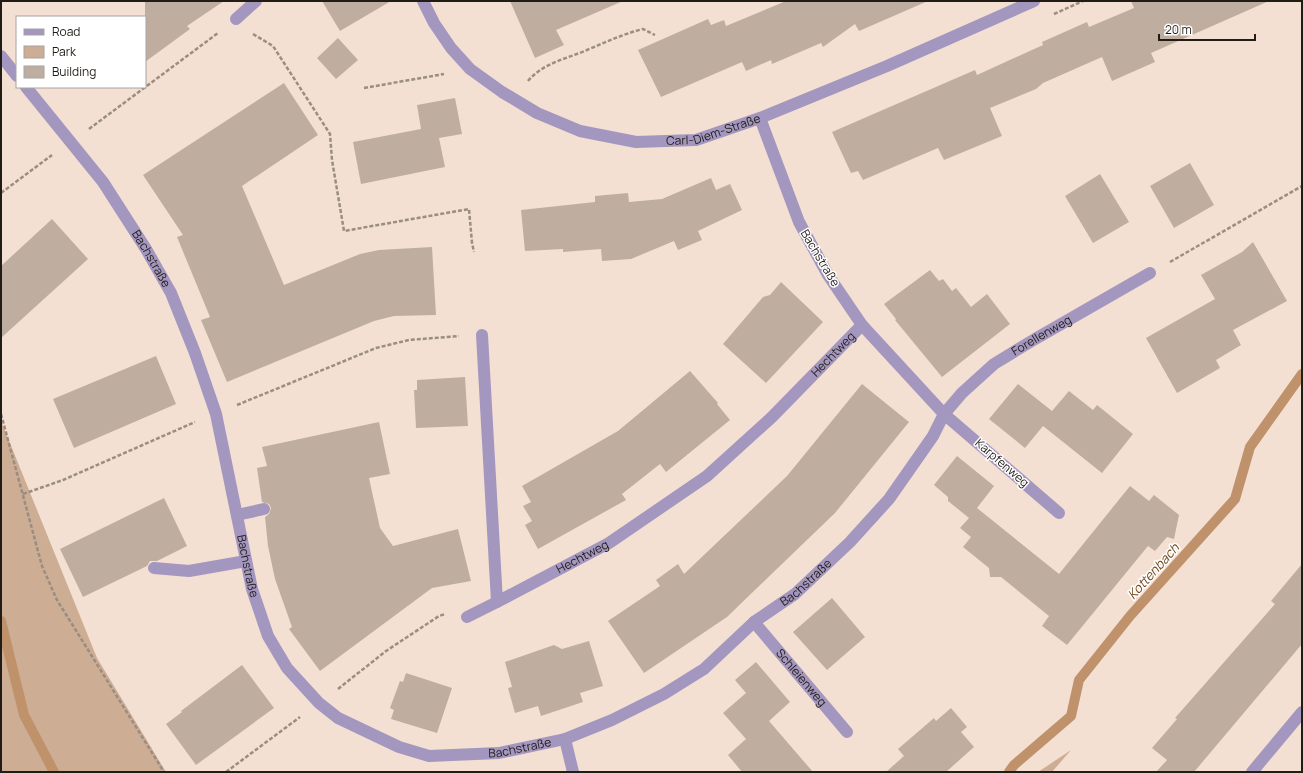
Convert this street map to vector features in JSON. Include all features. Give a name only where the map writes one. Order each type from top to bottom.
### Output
[{"type":"street","points":[[236,19],[256,1]]},
{"type":"street","name":"Carl-Diem-Straße","points":[[423,1],[434,23],[451,48],[470,69],[502,92],[537,113],[580,131],[636,142],[696,140],[760,118],[886,66],[1034,1]]},
{"type":"street","points":[[1,56],[16,75]]},
{"type":"street","name":"Bachstraße","points":[[27,88],[107,189],[146,248],[171,294],[195,353],[216,414],[252,590],[268,636],[287,668],[319,704],[338,718],[399,748],[429,756],[499,753],[565,739],[612,720],[671,690],[704,668],[754,622],[795,594],[850,542],[879,510],[910,470],[944,414],[862,325],[828,274],[799,222],[760,118]]},
{"type":"street","name":"Forellenweg","points":[[944,414],[962,393],[994,364],[1150,273]]},
{"type":"street","name":"Hechtweg","points":[[467,618],[609,544],[707,476],[772,417],[862,325]]},
{"type":"street","points":[[482,335],[497,602]]},
{"type":"street","name":"Karpfenweg","points":[[944,414],[1059,513]]},
{"type":"street","points":[[237,515],[264,509]]},
{"type":"street","points":[[154,568],[189,570],[246,561]]},
{"type":"street","name":"Schleienweg","points":[[754,622],[847,732]]},
{"type":"street","points":[[1252,772],[1302,712]]},
{"type":"street","points":[[565,739],[573,772]]},
{"type":"path","points":[[236,19],[250,32],[272,46],[330,134],[332,160],[344,231],[469,209],[474,252]]},
{"type":"path","points":[[526,83],[535,72],[554,62],[622,34],[643,29],[655,35]]},
{"type":"path","points":[[146,87],[208,41]]},
{"type":"path","points":[[364,88],[470,69]]},
{"type":"path","points":[[71,143],[145,88]]},
{"type":"path","points":[[1,193],[34,167]]},
{"type":"path","points":[[1150,273],[1302,186]]},
{"type":"path","points":[[265,393],[382,347],[409,340],[482,335]]},
{"type":"path","points":[[1,414],[42,566],[56,600],[164,772]]},
{"type":"path","points":[[23,494],[63,480],[177,430]]},
{"type":"path","points":[[319,704],[386,651],[442,614]]},
{"type":"path","points":[[226,772],[293,722]]},
{"type":"green space","points":[[1,421],[97,658],[166,772],[1,772]]},
{"type":"green space","points":[[1071,750],[1052,772],[1038,772]]},
{"type":"building","points":[[145,1],[224,1],[187,26],[190,29],[146,61]]},
{"type":"building","points":[[322,1],[391,1],[340,31]]},
{"type":"building","points":[[510,1],[623,1],[556,30],[564,45],[535,58]]},
{"type":"building","points":[[786,1],[928,1],[859,31],[855,24],[823,47],[821,43],[772,64],[771,60],[746,71],[742,62],[661,97],[638,50],[708,19],[711,25],[724,20],[726,26]]},
{"type":"building","points":[[1131,1],[1269,1],[1151,53],[1155,62],[1112,81],[1102,57],[1043,83],[1036,89],[990,108],[1002,136],[944,160],[938,148],[863,180],[858,171],[851,173],[832,132],[975,70],[977,75],[1043,45],[1042,42],[1087,22],[1089,27],[1134,8]]},
{"type":"building","points":[[338,38],[358,60],[336,79],[317,58]]},
{"type":"building","points":[[284,83],[318,135],[242,186],[284,285],[360,254],[379,250],[432,247],[436,315],[394,316],[374,321],[227,382],[201,320],[210,317],[177,237],[183,235],[143,175]]},
{"type":"building","points":[[455,98],[462,134],[439,138],[445,167],[361,184],[353,142],[421,129],[417,105]]},
{"type":"building","points":[[1190,163],[1214,205],[1174,228],[1150,186]]},
{"type":"building","points":[[1100,174],[1129,222],[1093,243],[1065,196]]},
{"type":"building","points":[[711,178],[716,190],[730,184],[742,210],[698,231],[702,240],[678,250],[674,241],[631,259],[602,261],[601,249],[563,252],[563,249],[525,251],[521,210],[595,202],[595,196],[628,193],[629,202],[662,199]]},
{"type":"building","points":[[52,219],[88,259],[1,338],[1,266]]},
{"type":"building","points":[[1253,242],[1287,301],[1233,330],[1241,345],[1216,360],[1220,368],[1177,393],[1146,338],[1215,299],[1201,275],[1242,252]]},
{"type":"building","points":[[930,270],[939,281],[943,279],[952,291],[956,288],[971,307],[987,294],[1010,324],[942,377],[895,320],[896,319],[884,304]]},
{"type":"building","points":[[781,282],[823,322],[766,383],[723,344],[763,297],[770,295]]},
{"type":"building","points":[[156,356],[176,404],[74,448],[53,399]]},
{"type":"building","points":[[690,371],[718,403],[717,404],[730,420],[666,472],[660,464],[622,494],[626,500],[538,549],[525,525],[532,521],[523,506],[531,502],[522,486],[618,431]]},
{"type":"building","points":[[465,377],[468,426],[416,428],[414,390],[417,390],[417,380]]},
{"type":"building","points":[[862,384],[909,422],[835,513],[727,617],[644,673],[608,621],[660,586],[656,580],[678,564],[684,574],[787,476]]},
{"type":"building","points":[[1018,384],[1052,411],[1069,391],[1093,410],[1097,405],[1133,434],[1102,473],[1043,426],[1025,448],[989,419]]},
{"type":"building","points":[[379,422],[390,474],[369,478],[380,528],[393,546],[458,529],[471,581],[432,588],[320,671],[289,629],[292,627],[275,579],[268,546],[265,517],[269,514],[271,508],[269,504],[262,502],[257,468],[267,466],[262,447]]},
{"type":"building","points":[[957,456],[994,486],[977,508],[1059,574],[1130,486],[1149,501],[1154,495],[1179,515],[1174,539],[1167,537],[1155,551],[1148,546],[1067,645],[1042,626],[1049,616],[1001,577],[990,577],[989,568],[963,547],[971,537],[960,528],[969,518],[948,501],[948,497],[934,485]]},
{"type":"building","points":[[164,498],[187,546],[157,561],[150,561],[147,566],[83,597],[60,549]]},
{"type":"building","points":[[1302,564],[1302,644],[1194,772],[1156,772],[1167,760],[1152,748],[1177,719],[1175,718],[1275,604],[1271,601]]},
{"type":"building","points":[[832,598],[865,637],[827,670],[793,632]]},
{"type":"building","points":[[589,641],[603,686],[580,693],[583,702],[541,716],[538,706],[515,713],[508,688],[512,687],[505,662],[554,645],[562,649]]},
{"type":"building","points":[[756,662],[790,702],[769,721],[813,772],[742,772],[728,755],[746,739],[723,713],[746,693],[735,680]]},
{"type":"building","points":[[242,665],[274,708],[196,765],[166,724]]},
{"type":"building","points":[[406,673],[452,688],[437,733],[391,719],[394,710],[390,708],[400,681],[403,682]]},
{"type":"building","points":[[951,708],[967,727],[961,732],[974,747],[946,772],[886,772],[904,756],[898,749],[934,718],[936,721]]},
{"type":"waterway","name":"Kottenbach","points":[[1009,772],[1014,765],[1071,716],[1079,680],[1130,616],[1235,499],[1250,447],[1302,374]]},
{"type":"waterway","points":[[1,621],[24,715],[54,772]]}]
